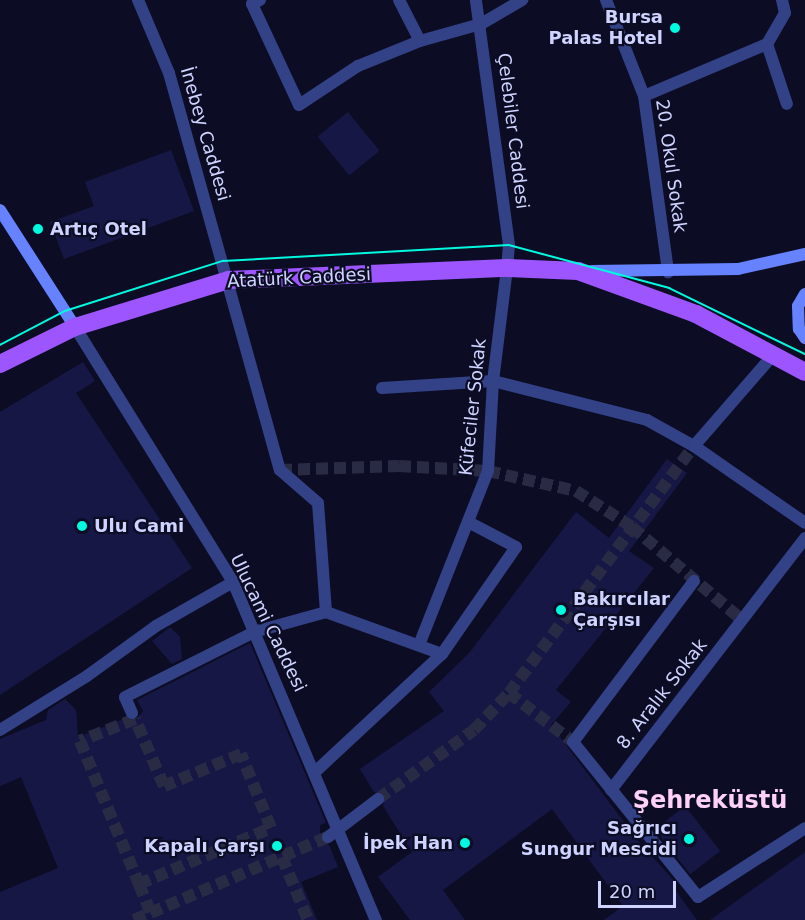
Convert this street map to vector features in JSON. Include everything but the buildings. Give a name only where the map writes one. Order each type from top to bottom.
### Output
[{"type":"main road","points":[[0,210],[75,327]]},
{"type":"main road","points":[[578,271],[668,272],[738,269],[805,254]]},
{"type":"main road","name":"Atatürk Caddesi","points":[[0,364],[75,327],[229,280],[507,268],[578,271],[696,314],[805,372]]},
{"type":"main road","points":[[805,294],[798,306],[799,329],[805,338]]},
{"type":"street","name":"İnebey Caddesi","points":[[138,0],[169,73],[229,280],[280,470],[318,503],[326,612]]},
{"type":"street","points":[[260,0],[252,4],[299,105],[358,66],[420,40],[481,24],[522,0]]},
{"type":"street","points":[[399,0],[420,40]]},
{"type":"street","name":"Çelebiler Caddesi","points":[[476,0],[509,246],[507,268]]},
{"type":"street","name":"20. Okul Sokak","points":[[606,0],[644,96],[668,272]]},
{"type":"street","points":[[644,96],[767,44],[785,13],[782,0]]},
{"type":"street","points":[[767,44],[787,104]]},
{"type":"street","name":"Küfeciler Sokak","points":[[418,645],[470,523],[489,471],[493,381],[507,268]]},
{"type":"street","name":"Ulucami Caddesi","points":[[75,327],[233,582],[316,771],[333,835],[376,920]]},
{"type":"street","points":[[694,446],[772,355]]},
{"type":"street","points":[[382,388],[493,381],[647,420],[694,446],[805,523]]},
{"type":"street","points":[[316,771],[442,654],[516,547],[470,523]]},
{"type":"street","name":"8. Aralık Sokak","points":[[611,790],[805,538]]},
{"type":"street","points":[[694,581],[573,742],[698,897],[805,828]]},
{"type":"street","points":[[0,730],[87,676],[156,626],[233,582]]},
{"type":"street","points":[[132,713],[125,697],[254,632],[326,612],[442,654]]},
{"type":"street","points":[[333,835],[378,799]]},
{"type":"tunnel","points":[[378,799],[474,730],[509,693],[694,446]]},
{"type":"tunnel","points":[[280,470],[399,466],[488,471],[576,491],[632,527],[742,620]]},
{"type":"tunnel","points":[[509,693],[573,742]]},
{"type":"tunnel","points":[[139,884],[271,828],[241,754],[164,786],[135,719],[80,741],[139,884],[151,913]]},
{"type":"tunnel","points":[[134,920],[328,837]]},
{"type":"tunnel","points":[[282,857],[308,920]]},
{"type":"tram line","points":[[0,345],[65,311],[223,261],[509,245],[669,288],[805,354]]},
{"type":"place","name":"Bursa Palas Hotel","points":[[675,28]]},
{"type":"place","name":"Artıç Otel","points":[[38,229]]},
{"type":"place","name":"Ulu Cami","points":[[82,526]]},
{"type":"place","name":"Bakırcılar Çarşısı","points":[[561,610]]},
{"type":"place","name":"Sağrıcı Sungur Mescidi","points":[[689,839]]},
{"type":"place","name":"İpek Han","points":[[465,843]]},
{"type":"place","name":"Kapalı Çarşı","points":[[277,846]]},
{"type":"district","name":"Şehreküstü","points":[[710,801]]}]
